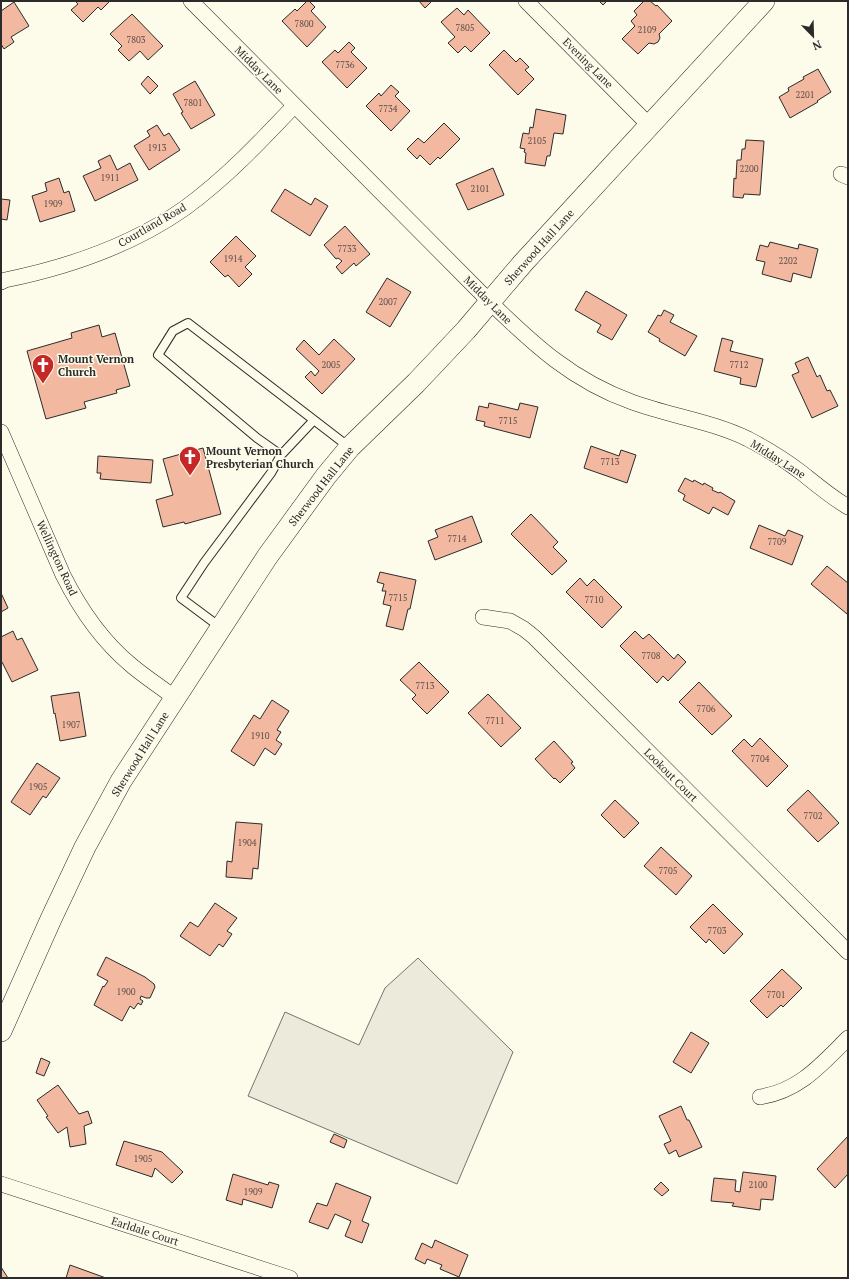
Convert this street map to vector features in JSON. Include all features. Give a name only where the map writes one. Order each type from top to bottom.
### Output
[{"type":"main road","name":"Sherwood Hall Lane","points":[[1,1031],[85,847],[122,781],[267,557],[326,476],[350,447],[416,383],[466,330],[523,263],[764,1]]},
{"type":"street","name":"Midday Lane","points":[[191,1],[518,330],[547,355],[590,383],[633,403],[707,423],[747,439],[782,459],[848,507]]},
{"type":"street","name":"Evening Lane","points":[[526,1],[650,126]]},
{"type":"street","name":"Courtland Road","points":[[1,282],[40,273],[82,260],[113,248],[155,227],[184,208],[215,184],[253,150],[294,106]]},
{"type":"street","name":"Wellington Road","points":[[1,432],[62,575],[77,601],[91,622],[112,647],[131,665],[175,698]]},
{"type":"street","name":"Lookout Court","points":[[483,617],[510,621],[534,637],[848,952]]},
{"type":"street","points":[[760,1097],[774,1095],[804,1080],[848,1038]]},
{"type":"street","name":"Earldale Court","points":[[1,1184],[290,1278]]},
{"type":"lane","points":[[281,455],[257,438],[158,355],[173,331],[188,323],[350,447]]},
{"type":"lane","points":[[221,628],[181,598],[204,563],[271,473],[281,455],[314,420]]},
{"type":"shaded area","points":[[418,958],[513,1052],[457,1184],[248,1096],[285,1012],[359,1045],[385,988]]},
{"type":"building","points":[[75,1],[110,1],[101,10],[98,7],[83,22],[71,10],[78,4]]},
{"type":"building","points":[[307,1],[315,7],[311,11],[326,27],[307,47],[282,21],[295,9],[297,11]]},
{"type":"building","points":[[419,1],[432,1],[425,8]]},
{"type":"building","points":[[599,1],[607,1],[603,5]]},
{"type":"building","points":[[644,1],[650,1],[656,6],[657,5],[672,21],[659,34],[660,38],[658,42],[654,44],[649,43],[638,54],[622,39],[635,26],[631,21],[637,15],[634,11]]},
{"type":"building","points":[[14,2],[29,26],[11,37],[14,42],[4,49],[1,44],[1,11]]},
{"type":"building","points":[[457,8],[464,15],[468,10],[490,33],[471,52],[465,46],[458,53],[448,43],[455,37],[441,22]]},
{"type":"building","points":[[132,14],[163,46],[148,60],[140,51],[129,61],[118,50],[122,46],[110,34]]},
{"type":"building","points":[[349,42],[355,48],[351,52],[367,68],[347,88],[322,62],[335,50],[338,53]]},
{"type":"building","points":[[504,50],[516,62],[520,58],[529,67],[525,70],[534,79],[518,95],[489,65]]},
{"type":"building","points":[[818,69],[831,92],[817,101],[818,102],[790,118],[779,97],[789,91],[788,88],[804,79],[803,77]]},
{"type":"building","points":[[148,76],[158,86],[150,94],[141,84]]},
{"type":"building","points":[[195,81],[215,115],[191,129],[181,113],[183,112],[173,94]]},
{"type":"building","points":[[391,85],[399,92],[395,96],[410,111],[391,131],[366,106],[379,93],[381,96]]},
{"type":"building","points":[[536,109],[566,115],[563,134],[554,133],[550,156],[547,156],[545,166],[525,163],[525,149],[520,148],[523,133],[529,134],[530,127],[533,128]]},
{"type":"building","points":[[444,123],[460,139],[440,159],[438,157],[430,165],[420,155],[417,159],[407,149],[418,138],[424,143]]},
{"type":"building","points":[[157,125],[164,136],[169,133],[180,150],[149,170],[134,146],[150,136],[147,131]]},
{"type":"building","points":[[746,140],[764,141],[760,195],[744,194],[743,198],[733,197],[737,160],[741,160],[742,149],[745,149]]},
{"type":"building","points":[[110,155],[117,170],[130,163],[138,180],[95,201],[83,176],[101,168],[98,161]]},
{"type":"building","points":[[493,168],[504,195],[468,210],[456,184]]},
{"type":"building","points":[[59,178],[64,193],[69,191],[75,211],[40,222],[32,196],[47,191],[45,183]]},
{"type":"building","points":[[285,189],[311,205],[315,198],[328,206],[310,236],[271,211]]},
{"type":"building","points":[[1,199],[10,200],[7,220],[1,219]]},
{"type":"building","points":[[345,226],[370,254],[356,266],[354,263],[342,274],[336,267],[342,261],[338,258],[336,259],[324,245]]},
{"type":"building","points":[[236,236],[256,256],[245,267],[252,274],[239,287],[228,275],[225,277],[210,262]]},
{"type":"building","points":[[770,242],[798,249],[799,244],[818,249],[811,278],[793,273],[791,282],[762,274],[765,262],[756,260],[760,245],[768,247]]},
{"type":"building","points":[[387,278],[411,292],[390,327],[366,312]]},
{"type":"building","points":[[586,291],[627,315],[612,340],[597,332],[601,325],[575,310]]},
{"type":"building","points":[[664,310],[674,315],[670,322],[697,336],[685,356],[659,341],[660,339],[648,332],[658,315],[661,316]]},
{"type":"building","points":[[99,325],[102,337],[115,333],[130,386],[116,390],[117,393],[84,402],[86,408],[46,419],[27,351],[72,338],[71,333]]},
{"type":"building","points":[[722,338],[733,341],[730,351],[763,359],[756,387],[740,384],[741,378],[714,371]]},
{"type":"building","points":[[334,339],[355,359],[322,394],[305,377],[311,371],[315,376],[319,371],[296,349],[304,340],[319,355]]},
{"type":"building","points":[[808,357],[817,377],[820,375],[827,391],[830,390],[838,406],[812,418],[792,375],[799,372],[795,363]]},
{"type":"building","points":[[489,403],[518,410],[520,403],[538,407],[530,438],[484,426],[485,422],[476,420],[479,406],[488,408]]},
{"type":"building","points":[[591,446],[619,456],[621,450],[636,455],[627,483],[584,468]]},
{"type":"building","name":"Mount Vernon Presbyterian Church","points":[[203,448],[221,514],[185,524],[184,522],[163,527],[156,500],[173,495],[163,459]]},
{"type":"building","points":[[98,456],[153,460],[151,483],[100,479],[101,473],[97,473]]},
{"type":"building","points":[[685,478],[693,482],[694,480],[703,485],[704,483],[713,488],[712,490],[719,493],[720,492],[735,501],[728,515],[713,507],[709,514],[683,500],[685,495],[678,491]]},
{"type":"building","points":[[531,514],[558,542],[553,547],[567,561],[552,575],[511,534]]},
{"type":"building","points":[[472,516],[482,542],[435,560],[428,541],[438,537],[435,530]]},
{"type":"building","points":[[759,525],[785,536],[788,530],[803,536],[792,565],[750,548]]},
{"type":"building","points":[[827,566],[848,583],[847,614],[811,584]]},
{"type":"building","points":[[380,572],[416,580],[410,609],[408,609],[403,630],[386,626],[391,606],[383,604],[386,591],[382,591],[384,584],[377,582]]},
{"type":"building","points":[[580,578],[587,586],[594,579],[622,607],[602,628],[566,592]]},
{"type":"building","points":[[1,593],[8,608],[1,612]]},
{"type":"building","points":[[13,631],[17,640],[22,638],[38,670],[12,682],[1,662],[1,637]]},
{"type":"building","points":[[635,631],[643,639],[649,634],[674,659],[678,654],[686,662],[668,681],[663,676],[657,683],[620,646]]},
{"type":"building","points":[[419,662],[449,692],[427,714],[412,699],[416,695],[400,680]]},
{"type":"building","points":[[699,682],[732,716],[712,735],[679,702]]},
{"type":"building","points":[[79,692],[86,736],[60,741],[51,696]]},
{"type":"building","points":[[488,694],[521,728],[501,747],[468,713]]},
{"type":"building","points":[[272,700],[289,711],[277,730],[281,732],[276,740],[282,744],[275,755],[265,748],[254,766],[231,751],[254,715],[260,719]]},
{"type":"building","points":[[760,738],[788,766],[767,787],[732,751],[744,739],[752,747]]},
{"type":"building","points":[[554,741],[573,762],[571,763],[575,768],[560,783],[555,778],[554,779],[535,759]]},
{"type":"building","points":[[37,763],[60,778],[46,798],[43,796],[30,815],[11,802]]},
{"type":"building","points":[[808,790],[839,823],[818,842],[787,810]]},
{"type":"building","points":[[615,800],[639,823],[624,838],[601,815]]},
{"type":"building","points":[[236,822],[262,824],[258,869],[253,868],[252,879],[226,877],[227,861],[232,862]]},
{"type":"building","points":[[661,847],[692,876],[676,895],[644,866]]},
{"type":"building","points":[[215,903],[237,918],[227,931],[232,934],[223,947],[219,944],[210,956],[180,936],[190,922],[198,927]]},
{"type":"building","points":[[713,904],[743,934],[724,954],[709,939],[706,943],[690,927]]},
{"type":"building","points":[[106,957],[145,977],[154,984],[155,987],[150,998],[141,996],[140,999],[143,1001],[141,1005],[138,1003],[134,1009],[130,1006],[122,1021],[94,1005],[103,986],[104,987],[108,981],[97,975]]},
{"type":"building","points":[[782,969],[802,988],[783,1007],[781,1005],[767,1018],[750,1001]]},
{"type":"building","points":[[691,1032],[709,1043],[691,1073],[673,1062]]},
{"type":"building","points":[[41,1058],[50,1062],[44,1076],[36,1073]]},
{"type":"building","points":[[58,1085],[79,1114],[88,1111],[92,1123],[84,1126],[86,1144],[70,1147],[67,1127],[58,1133],[46,1117],[48,1116],[37,1100]]},
{"type":"building","points":[[681,1106],[702,1147],[679,1157],[676,1150],[669,1154],[664,1144],[671,1141],[659,1116]]},
{"type":"building","points":[[334,1134],[347,1140],[344,1148],[330,1142]]},
{"type":"building","points":[[848,1136],[848,1174],[835,1188],[817,1169]]},
{"type":"building","points":[[124,1141],[162,1152],[183,1172],[172,1183],[155,1168],[152,1177],[116,1165]]},
{"type":"building","points":[[743,1172],[776,1176],[773,1200],[761,1199],[760,1210],[732,1206],[734,1203],[711,1201],[714,1178],[736,1180],[735,1191],[740,1192]]},
{"type":"building","points":[[233,1174],[268,1185],[269,1182],[279,1185],[272,1208],[243,1199],[242,1205],[226,1200]]},
{"type":"building","points":[[661,1182],[669,1190],[662,1196],[654,1189]]},
{"type":"building","points":[[336,1183],[371,1197],[362,1221],[369,1224],[362,1243],[345,1236],[351,1221],[335,1214],[328,1229],[309,1222],[317,1203],[327,1206]]},
{"type":"building","points":[[435,1240],[468,1255],[459,1277],[440,1269],[442,1265],[427,1259],[425,1264],[415,1259],[422,1243],[432,1248]]},
{"type":"building","points":[[70,1265],[106,1278],[66,1278]]},
{"type":"building","points":[[1,1267],[8,1278],[1,1278]]},
{"type":"place","name":"Mount Vernon Church","points":[[43,384]]},
{"type":"place","name":"Mount Vernon Presbyterian Church","points":[[190,476]]}]
